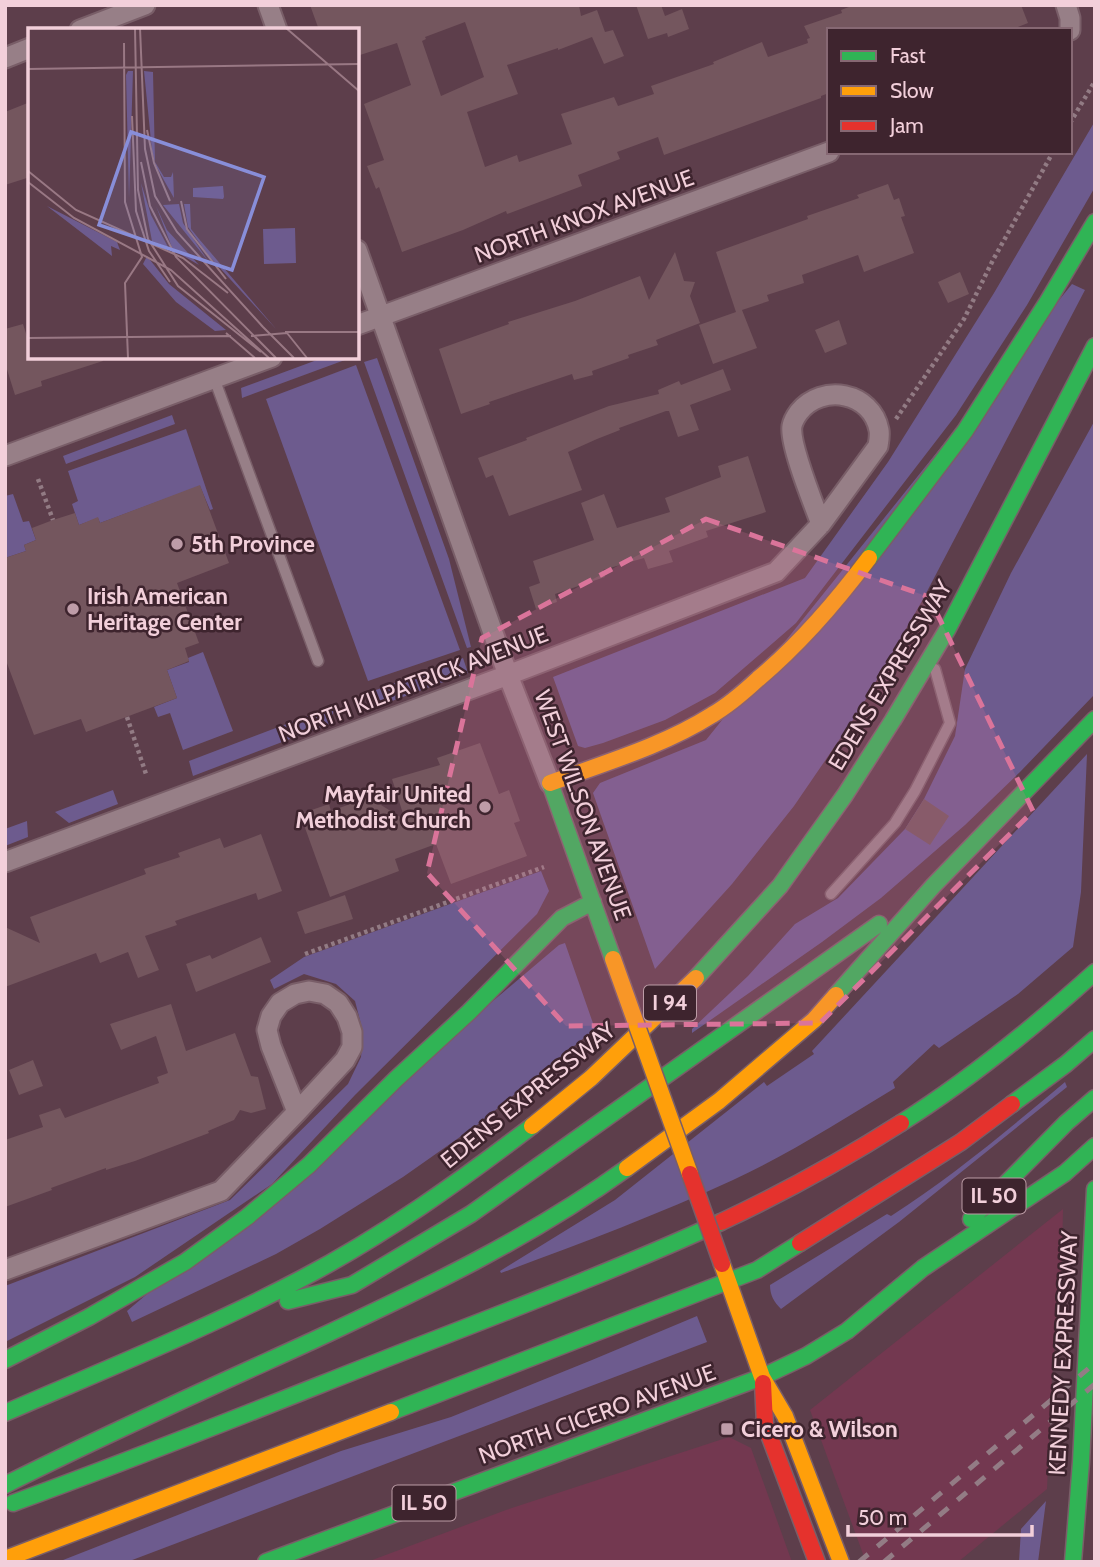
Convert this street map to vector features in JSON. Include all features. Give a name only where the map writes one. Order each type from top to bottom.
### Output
[{"type":"main road","points":[[550,783],[652,746],[713,715],[782,659],[822,618],[965,431],[1095,222]]},
{"type":"main road","name":"EDENS EXPRESSWAY","points":[[5,1413],[213,1321],[303,1278],[377,1236],[481,1166],[535,1124],[648,1025],[704,970],[780,886],[845,795],[947,630],[1095,346]]},
{"type":"main road","name":"I 94","points":[[5,1485],[82,1446],[425,1288],[495,1252],[597,1190],[719,1101],[814,1020],[933,885],[1092,723]]},
{"type":"main road","name":"WEST WILSON AVENUE","points":[[550,783],[762,1377],[785,1416],[841,1562]]},
{"type":"main road","name":"I 94","points":[[213,1321],[352,1284],[471,1214],[933,885]]},
{"type":"main road","points":[[5,1360],[89,1317],[185,1262],[247,1217],[309,1165],[396,1079],[470,1012],[562,918],[593,902]]},
{"type":"main road","points":[[5,1506],[180,1441],[575,1285],[738,1213],[835,1163],[922,1110],[1016,1040],[1095,972]]},
{"type":"main road","points":[[5,1559],[757,1270],[961,1142],[1095,1039]]},
{"type":"main road","name":"NORTH CICERO AVENUE","points":[[266,1562],[762,1377],[806,1356],[847,1331],[923,1268],[1066,1123],[1095,1098]]},
{"type":"main road","name":"NORTH CICERO AVENUE","points":[[923,1268],[1065,1173],[1095,1146]]},
{"type":"main road","name":"KENNEDY EXPRESSWAY","points":[[1073,1562],[1095,1189]]},
{"type":"main road","name":"WEST WILSON AVENUE","points":[[762,1377],[765,1424],[817,1562]]},
{"type":"street","points":[[85,28],[145,5]]},
{"type":"street","points":[[268,5],[275,28]]},
{"type":"street","points":[[1066,5],[1070,28]]},
{"type":"street","points":[[5,58],[28,49]]},
{"type":"street","name":"NORTH KNOX AVENUE","points":[[359,325],[827,153]]},
{"type":"street","name":"WEST WILSON AVENUE","points":[[359,256],[508,675],[550,783]]},
{"type":"street","points":[[5,456],[266,359]]},
{"type":"street","points":[[821,524],[793,438],[792,427],[796,415],[816,398],[829,394],[846,395],[868,409],[875,419],[879,432],[878,446]]},
{"type":"street","name":"NORTH KILPATRICK AVENUE","points":[[5,862],[776,572],[821,524],[878,446]]},
{"type":"street","points":[[5,1270],[221,1191],[298,1112],[345,1060],[352,1047],[352,1032],[338,1003],[325,994],[309,991],[295,994],[280,1003],[271,1016],[267,1030],[298,1112]]},
{"type":"lane","points":[[214,378],[318,662]]},
{"type":"lane","points":[[831,894],[895,822],[915,791],[950,723],[932,656]]},
{"type":"path","points":[[1072,120],[1095,81]]},
{"type":"path","points":[[878,446],[964,319],[993,260],[1053,154]]},
{"type":"path","points":[[38,479],[53,520]]},
{"type":"path","points":[[127,717],[146,774]]},
{"type":"path","points":[[305,954],[544,867]]},
{"type":"highlighted area","points":[[706,519],[929,597],[1033,811],[820,1023],[566,1026],[427,873],[482,638]]},
{"type":"shaded area","points":[[1095,121],[1095,187],[1027,305],[956,415],[796,623],[715,693],[665,720],[603,743],[585,748],[578,746],[553,677],[805,578],[888,462],[994,293]]},
{"type":"shaded area","points":[[1072,284],[1085,290],[922,601],[859,711],[794,806],[732,884],[655,969],[593,793],[600,783],[706,740]]},
{"type":"shaded area","points":[[377,358],[449,559],[471,647],[467,648],[364,362]]},
{"type":"shaded area","points":[[320,359],[348,359],[242,398],[241,388]]},
{"type":"shaded area","points":[[356,365],[460,650],[368,681],[266,399]]},
{"type":"shaded area","points":[[172,415],[175,424],[66,464],[63,456]]},
{"type":"shaded area","points":[[1095,420],[1093,696],[965,825],[881,898],[692,1033],[692,1029],[748,976],[795,924],[838,898],[905,829],[924,799],[955,736],[965,669],[1011,573]]},
{"type":"shaded area","points":[[186,429],[213,509],[210,510],[200,486],[100,523],[98,518],[79,525],[72,504],[78,501],[68,471]]},
{"type":"shaded area","points":[[13,494],[23,522],[29,521],[36,540],[24,545],[26,551],[5,558],[5,496]]},
{"type":"shaded area","points":[[203,652],[233,731],[183,750],[170,713],[158,717],[154,707],[177,698],[167,670],[189,662],[188,658]]},
{"type":"shaded area","points":[[463,658],[468,673],[373,708],[365,694]]},
{"type":"shaded area","points":[[334,706],[332,723],[193,776],[189,761]]},
{"type":"shaded area","points":[[1087,754],[1081,892],[1073,947],[1018,994],[939,1048],[934,1044],[893,1082],[895,1088],[795,1148],[754,1170],[676,1205],[501,1273],[500,1271],[615,1200],[764,1082],[767,1086],[814,1054],[812,1051]]},
{"type":"shaded area","points":[[113,790],[118,804],[69,823],[55,812]]},
{"type":"shaded area","points":[[27,821],[28,837],[5,846],[5,829]]},
{"type":"shaded area","points":[[541,871],[549,891],[537,914],[355,1095],[272,1184],[135,1277],[5,1342],[5,1286],[230,1200],[348,1084],[361,1057],[363,1032],[355,1001],[336,984],[304,974],[274,989],[270,980],[304,957]]},
{"type":"shaded area","points":[[565,943],[595,1029],[477,1125],[403,1177],[276,1254],[132,1322],[127,1311],[559,945]]},
{"type":"shaded area","points":[[1065,1082],[1067,1087],[899,1222],[781,1309],[776,1304],[770,1285],[887,1214],[891,1216],[914,1201],[980,1152]]},
{"type":"shaded area","points":[[1063,1209],[1047,1489],[958,1562],[866,1562],[810,1410]]},
{"type":"shaded area","points":[[697,1316],[707,1342],[127,1562],[58,1562],[341,1451],[451,1417]]},
{"type":"shaded area","points":[[729,1437],[751,1448],[792,1562],[367,1562],[506,1510]]},
{"type":"shaded area","points":[[1046,1501],[1038,1562],[1019,1562],[1021,1529]]},
{"type":"building","points":[[310,5],[579,5],[581,16],[597,10],[605,32],[613,30],[624,56],[604,64],[592,37],[507,65],[518,94],[467,112],[485,167],[517,155],[519,162],[572,144],[561,114],[614,97],[618,106],[654,94],[651,86],[714,64],[713,62],[762,42],[768,57],[808,43],[807,39],[810,38],[804,26],[842,13],[841,10],[854,5],[1021,5],[1028,23],[1015,28],[827,28],[827,94],[821,98],[664,155],[658,137],[617,152],[620,159],[578,175],[582,186],[507,214],[506,211],[402,252],[379,187],[376,189],[367,166],[384,160],[364,104],[411,85],[397,43],[359,55],[359,28],[318,28]],"holes":[[[465,22],[484,77],[441,96],[422,41],[425,37]]]},
{"type":"building","points":[[636,5],[661,5],[665,16],[682,9],[689,29],[668,37],[667,33],[648,39]]},
{"type":"building","points":[[28,103],[28,178],[5,185],[5,112]]},
{"type":"building","points":[[888,184],[894,200],[899,198],[905,216],[901,217],[914,253],[864,272],[858,255],[802,275],[804,283],[767,295],[769,301],[742,310],[757,348],[713,364],[699,325],[736,312],[716,252],[808,219],[807,216],[859,198],[857,195]]},
{"type":"building","points":[[675,252],[684,281],[695,282],[690,296],[700,323],[656,340],[658,345],[628,355],[629,358],[592,371],[593,375],[574,380],[572,374],[461,414],[439,349],[640,276],[649,300]]},
{"type":"building","points":[[960,272],[969,294],[948,303],[938,282]]},
{"type":"building","points":[[839,320],[847,344],[825,353],[815,330]]},
{"type":"building","points":[[23,324],[28,340],[28,359],[103,361],[41,381],[42,386],[15,395],[5,363],[5,329]]},
{"type":"building","points":[[723,369],[731,390],[690,405],[699,430],[678,437],[669,411],[666,411],[619,428],[620,430],[568,452],[582,490],[509,516],[493,475],[486,478],[478,458],[609,406],[659,394],[658,390],[679,381],[681,385]]},
{"type":"building","points":[[748,456],[766,512],[706,531],[708,537],[669,551],[673,562],[648,569],[644,558],[603,570],[605,577],[555,594],[557,602],[536,609],[529,587],[540,583],[533,561],[594,540],[581,503],[604,494],[617,528],[670,512],[665,498],[721,477],[718,466]]},
{"type":"building","name":"Irish American Heritage Center","points":[[200,485],[229,563],[177,583],[199,643],[185,648],[189,661],[167,670],[177,698],[86,732],[81,719],[34,735],[5,658],[5,558],[26,551],[24,545],[36,540],[32,528],[53,520],[75,513],[79,525],[98,517],[100,523]]},
{"type":"building","points":[[480,743],[499,794],[509,790],[520,821],[514,823],[527,856],[451,884],[436,844],[395,859],[399,871],[330,897],[300,814],[329,804],[331,811],[353,803],[365,795],[405,820],[392,779],[440,765],[437,758]]},
{"type":"building","points":[[924,799],[949,816],[930,845],[905,829]]},
{"type":"building","points":[[261,834],[282,891],[258,900],[256,893],[175,921],[177,925],[145,936],[159,970],[138,978],[128,952],[100,963],[96,953],[5,987],[5,927],[40,943],[30,917],[146,874],[144,869],[180,857],[178,853],[220,838],[224,848]]},
{"type":"building","points":[[345,895],[353,919],[305,934],[297,912]]},
{"type":"building","points":[[261,937],[271,962],[196,992],[186,964],[210,955],[212,959]]},
{"type":"building","points":[[171,1004],[186,1051],[235,1033],[251,1076],[258,1077],[266,1109],[251,1113],[240,1110],[234,1120],[208,1131],[209,1133],[135,1161],[106,1168],[5,1207],[5,1140],[43,1127],[39,1115],[60,1108],[65,1118],[159,1083],[157,1077],[168,1073],[156,1036],[121,1050],[110,1024]]},
{"type":"building","points":[[33,1060],[43,1086],[19,1095],[9,1070]]},
{"type":"railway","points":[[859,1562],[1095,1363]]},
{"type":"railway","points":[[884,1562],[1095,1384]]},
{"type":"traffic: fast","points":[[869,558],[965,431],[1095,222]]},
{"type":"traffic: fast","points":[[696,978],[780,886],[845,795],[893,720],[947,630],[1095,346]]},
{"type":"traffic: fast","points":[[836,995],[934,885],[1095,719]]},
{"type":"traffic: fast","points":[[550,783],[613,959]]},
{"type":"traffic: fast","points":[[5,1360],[89,1317],[185,1262],[247,1217],[309,1165],[469,1012],[562,918],[593,902]]},
{"type":"traffic: fast","points":[[288,1301],[352,1285],[471,1214],[879,924]]},
{"type":"traffic: fast","points":[[901,1123],[1001,1052],[1095,972]]},
{"type":"traffic: fast","points":[[1012,1104],[1095,1039]]},
{"type":"traffic: fast","points":[[971,1219],[1066,1123],[1095,1098]]},
{"type":"traffic: fast","points":[[5,1413],[192,1332],[301,1279],[420,1207],[532,1126]]},
{"type":"traffic: fast","points":[[266,1562],[762,1377],[806,1356],[847,1331],[923,1268],[1065,1173],[1095,1146]]},
{"type":"traffic: fast","points":[[5,1485],[119,1429],[434,1283],[552,1218],[627,1168]]},
{"type":"traffic: fast","points":[[1073,1562],[1095,1189]]},
{"type":"traffic: fast","points":[[13,1503],[526,1304],[721,1222]]},
{"type":"traffic: fast","points":[[391,1412],[757,1270],[800,1243]]},
{"type":"traffic: slow","points":[[550,783],[674,736],[724,707],[774,665],[803,636],[869,558]]},
{"type":"traffic: slow","points":[[613,959],[690,1174]]},
{"type":"traffic: slow","points":[[532,1126],[591,1078],[696,978]]},
{"type":"traffic: slow","points":[[627,1168],[719,1101],[814,1020],[836,995]]},
{"type":"traffic: slow","points":[[722,1264],[762,1377],[785,1416],[841,1562]]},
{"type":"traffic: slow","points":[[5,1559],[391,1412]]},
{"type":"traffic: jam","points":[[800,1243],[961,1142],[1012,1104]]},
{"type":"traffic: jam","points":[[721,1222],[813,1176],[901,1123]]},
{"type":"traffic: jam","points":[[690,1174],[722,1264]]},
{"type":"traffic: jam","points":[[763,1383],[765,1424],[817,1562]]},
{"type":"place","name":"5th Province","points":[[177,544]]},
{"type":"place","name":"Irish American Heritage Center","points":[[73,609]]},
{"type":"place","name":"Mayfair United Methodist Church","points":[[485,807]]},
{"type":"place","name":"Cicero & Wilson","points":[[727,1429]]}]
